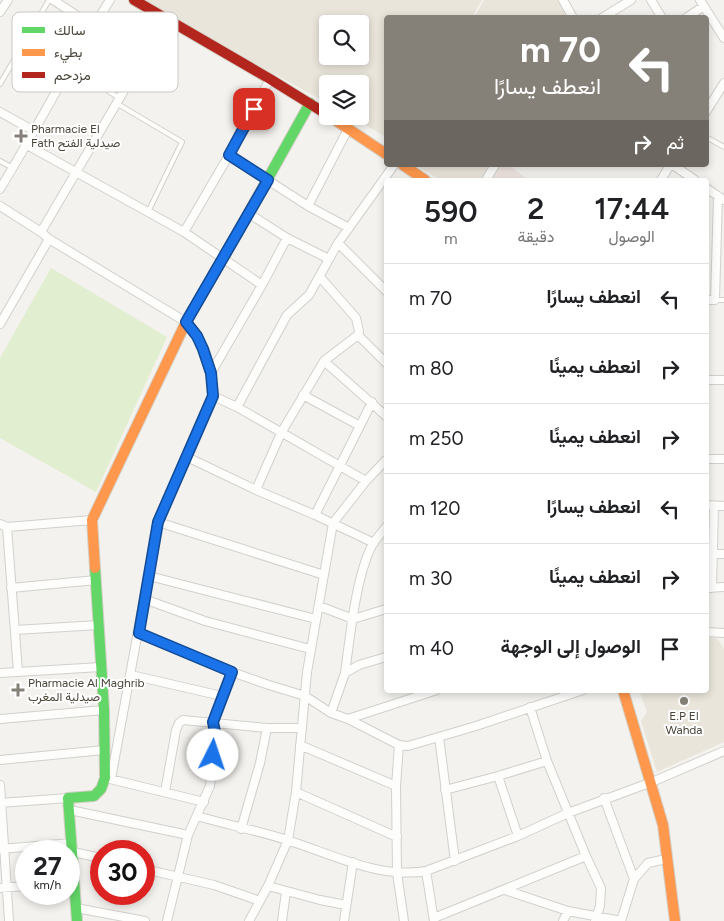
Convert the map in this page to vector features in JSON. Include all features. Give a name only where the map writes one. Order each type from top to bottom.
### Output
[{"type":"street","points":[[0,12],[8,0]]},
{"type":"street","points":[[53,0],[68,12]]},
{"type":"street","points":[[102,12],[110,0]]},
{"type":"street","points":[[134,0],[153,12]]},
{"type":"street","points":[[563,0],[571,15]]},
{"type":"street","points":[[607,15],[631,0]]},
{"type":"street","points":[[651,0],[660,15]]},
{"type":"street","points":[[689,15],[702,3],[724,38]]},
{"type":"street","points":[[178,27],[270,78],[319,110]]},
{"type":"street","points":[[184,232],[229,155],[270,78]]},
{"type":"street","points":[[709,107],[724,83]]},
{"type":"street","points":[[0,189],[56,92]]},
{"type":"street","points":[[41,232],[122,92]]},
{"type":"street","points":[[108,778],[104,750],[104,710],[92,520],[186,322],[310,103]]},
{"type":"street","points":[[0,112],[34,132]]},
{"type":"street","points":[[342,125],[384,153]]},
{"type":"street","points":[[308,206],[348,129]]},
{"type":"street","points":[[27,144],[184,232],[262,285]]},
{"type":"street","points":[[229,155],[308,206],[349,228]]},
{"type":"street","points":[[385,178],[393,167]]},
{"type":"street","points":[[405,167],[422,178]]},
{"type":"street","points":[[487,178],[495,167]]},
{"type":"street","points":[[662,178],[670,167]]},
{"type":"street","points":[[674,167],[691,178]]},
{"type":"street","points":[[236,407],[287,315],[309,295],[338,243],[384,179]]},
{"type":"street","points":[[709,190],[721,198],[710,300]]},
{"type":"street","points":[[0,206],[49,239],[186,322],[197,336],[211,373],[213,396],[158,522],[131,674],[108,778],[94,796],[0,803]]},
{"type":"street","points":[[248,213],[288,238],[329,259]]},
{"type":"street","points":[[211,373],[288,238]]},
{"type":"street","points":[[0,324],[49,239]]},
{"type":"street","points":[[338,243],[384,290]]},
{"type":"street","points":[[256,490],[281,433],[324,361],[358,336],[359,331],[356,318],[320,277]]},
{"type":"street","points":[[358,336],[384,360]]},
{"type":"street","points":[[324,361],[384,414]]},
{"type":"street","points":[[709,380],[724,380]]},
{"type":"street","points":[[303,395],[360,426]]},
{"type":"street","points":[[213,396],[236,407],[366,481]]},
{"type":"street","points":[[315,515],[372,402]]},
{"type":"street","points":[[187,456],[256,490],[374,543]]},
{"type":"street","points":[[709,459],[724,459]]},
{"type":"street","points":[[249,921],[268,886],[288,840],[296,792],[310,649],[333,523],[366,481],[384,462]]},
{"type":"street","points":[[724,506],[710,505],[713,554],[709,588],[724,587]]},
{"type":"street","points":[[18,672],[11,588],[3,526],[92,520]]},
{"type":"street","points":[[158,522],[324,575]]},
{"type":"street","points":[[331,713],[345,673],[353,619],[364,566],[374,543],[384,530]]},
{"type":"street","points":[[713,554],[724,554]]},
{"type":"street","points":[[149,576],[316,620]]},
{"type":"street","points":[[11,588],[96,580]]},
{"type":"street","points":[[144,599],[204,621],[310,649]]},
{"type":"street","points":[[319,606],[353,619],[384,610]]},
{"type":"street","points":[[15,630],[99,625]]},
{"type":"street","points":[[709,632],[724,633]]},
{"type":"street","points":[[139,633],[232,672],[305,696],[331,713],[348,719],[399,745],[408,746],[439,737],[573,693]]},
{"type":"street","points":[[345,673],[359,665],[384,658]]},
{"type":"street","points":[[0,673],[101,667]]},
{"type":"street","points":[[167,921],[188,834],[210,786],[215,739],[213,722],[232,672]]},
{"type":"street","points":[[131,674],[222,696]]},
{"type":"street","points":[[348,719],[428,693]]},
{"type":"street","points":[[551,693],[553,699]]},
{"type":"street","points":[[624,693],[663,824],[674,921]]},
{"type":"street","points":[[530,707],[547,761],[601,888],[602,896],[596,919]]},
{"type":"street","points":[[0,719],[104,710]]},
{"type":"street","points":[[165,792],[176,730],[179,723],[183,720],[267,728],[301,728]]},
{"type":"street","points":[[242,829],[260,763],[267,728]]},
{"type":"street","points":[[439,737],[455,860]]},
{"type":"street","points":[[399,745],[396,786],[397,873],[404,921]]},
{"type":"street","points":[[300,746],[396,786]]},
{"type":"street","points":[[0,760],[104,750]]},
{"type":"street","points":[[197,816],[288,840],[353,862],[397,873],[426,871],[518,836],[568,812],[652,782],[724,751]]},
{"type":"street","points":[[445,790],[547,761]]},
{"type":"street","points":[[498,776],[518,836]]},
{"type":"street","points":[[108,778],[204,802]]},
{"type":"street","points":[[0,785],[4,887],[9,921]]},
{"type":"street","points":[[296,792],[397,837]]},
{"type":"street","points":[[68,798],[72,840]]},
{"type":"street","points":[[604,798],[634,879]]},
{"type":"street","points":[[70,810],[188,834]]},
{"type":"street","points":[[2,849],[15,849]]},
{"type":"street","points":[[426,871],[434,920],[586,856]]},
{"type":"street","points":[[505,890],[596,919],[621,921],[634,879],[648,863],[666,859]]},
{"type":"street","points":[[344,921],[353,862]]},
{"type":"street","points":[[155,871],[214,885],[260,901]]},
{"type":"street","points":[[268,886],[286,892],[346,904]]},
{"type":"street","points":[[282,921],[286,892]]},
{"type":"street","points":[[75,905],[77,921]]},
{"type":"street","points":[[76,908],[145,921]]},
{"type":"street","points":[[563,921],[568,911]]},
{"type":"lane","points":[[42,12],[49,0]]},
{"type":"lane","points":[[0,84],[12,63]]},
{"type":"lane","points":[[106,92],[182,142],[148,212]]},
{"type":"lane","points":[[709,139],[724,147]]},
{"type":"lane","points":[[0,161],[13,168]]},
{"type":"lane","points":[[710,300],[724,300]]},
{"type":"shaded area","points":[[141,0],[482,0],[473,15],[384,15],[384,136],[365,125],[369,125],[369,75],[319,75],[319,99],[178,20],[178,12],[163,12]]},
{"type":"shaded area","points":[[484,0],[557,0],[568,15],[476,15]]},
{"type":"shaded area","points":[[418,167],[492,167],[486,178],[437,178]]},
{"type":"shaded area","points":[[500,167],[512,167],[524,177],[524,178],[493,178]]},
{"type":"shaded area","name":"E.P El Wahda","points":[[709,638],[717,638],[724,649],[724,742],[657,772],[641,721],[647,712],[640,693],[709,693]]},
{"type":"green space","points":[[51,268],[167,337],[96,492],[0,438],[0,358]]},
{"type":"traffic: fast","points":[[237,234],[310,103]]},
{"type":"traffic: fast","points":[[77,921],[68,798],[94,796],[101,789],[105,778],[104,710],[95,568]]},
{"type":"traffic: slow","points":[[342,125],[384,153]]},
{"type":"traffic: slow","points":[[406,167],[422,178]]},
{"type":"traffic: slow","points":[[95,568],[92,520],[186,322],[237,234]]},
{"type":"traffic: slow","points":[[624,693],[663,825],[675,921]]},
{"type":"traffic: jam","points":[[134,0],[155,12]]},
{"type":"traffic: jam","points":[[178,26],[319,109]]},
{"type":"place","name":"Pharmacie El Fath صيدلية الفتح","points":[[21,136]]},
{"type":"place","name":"Pharmacie Al Maghrib صيدلية المغرب","points":[[18,690]]},
{"type":"place","name":"E.P El Wahda","points":[[684,701]]},
{"type":"route","points":[[213,755],[215,739],[213,722],[232,672],[139,633],[158,522],[213,396],[211,373],[203,349],[197,336],[186,322],[268,180],[229,155],[254,109]]}]
